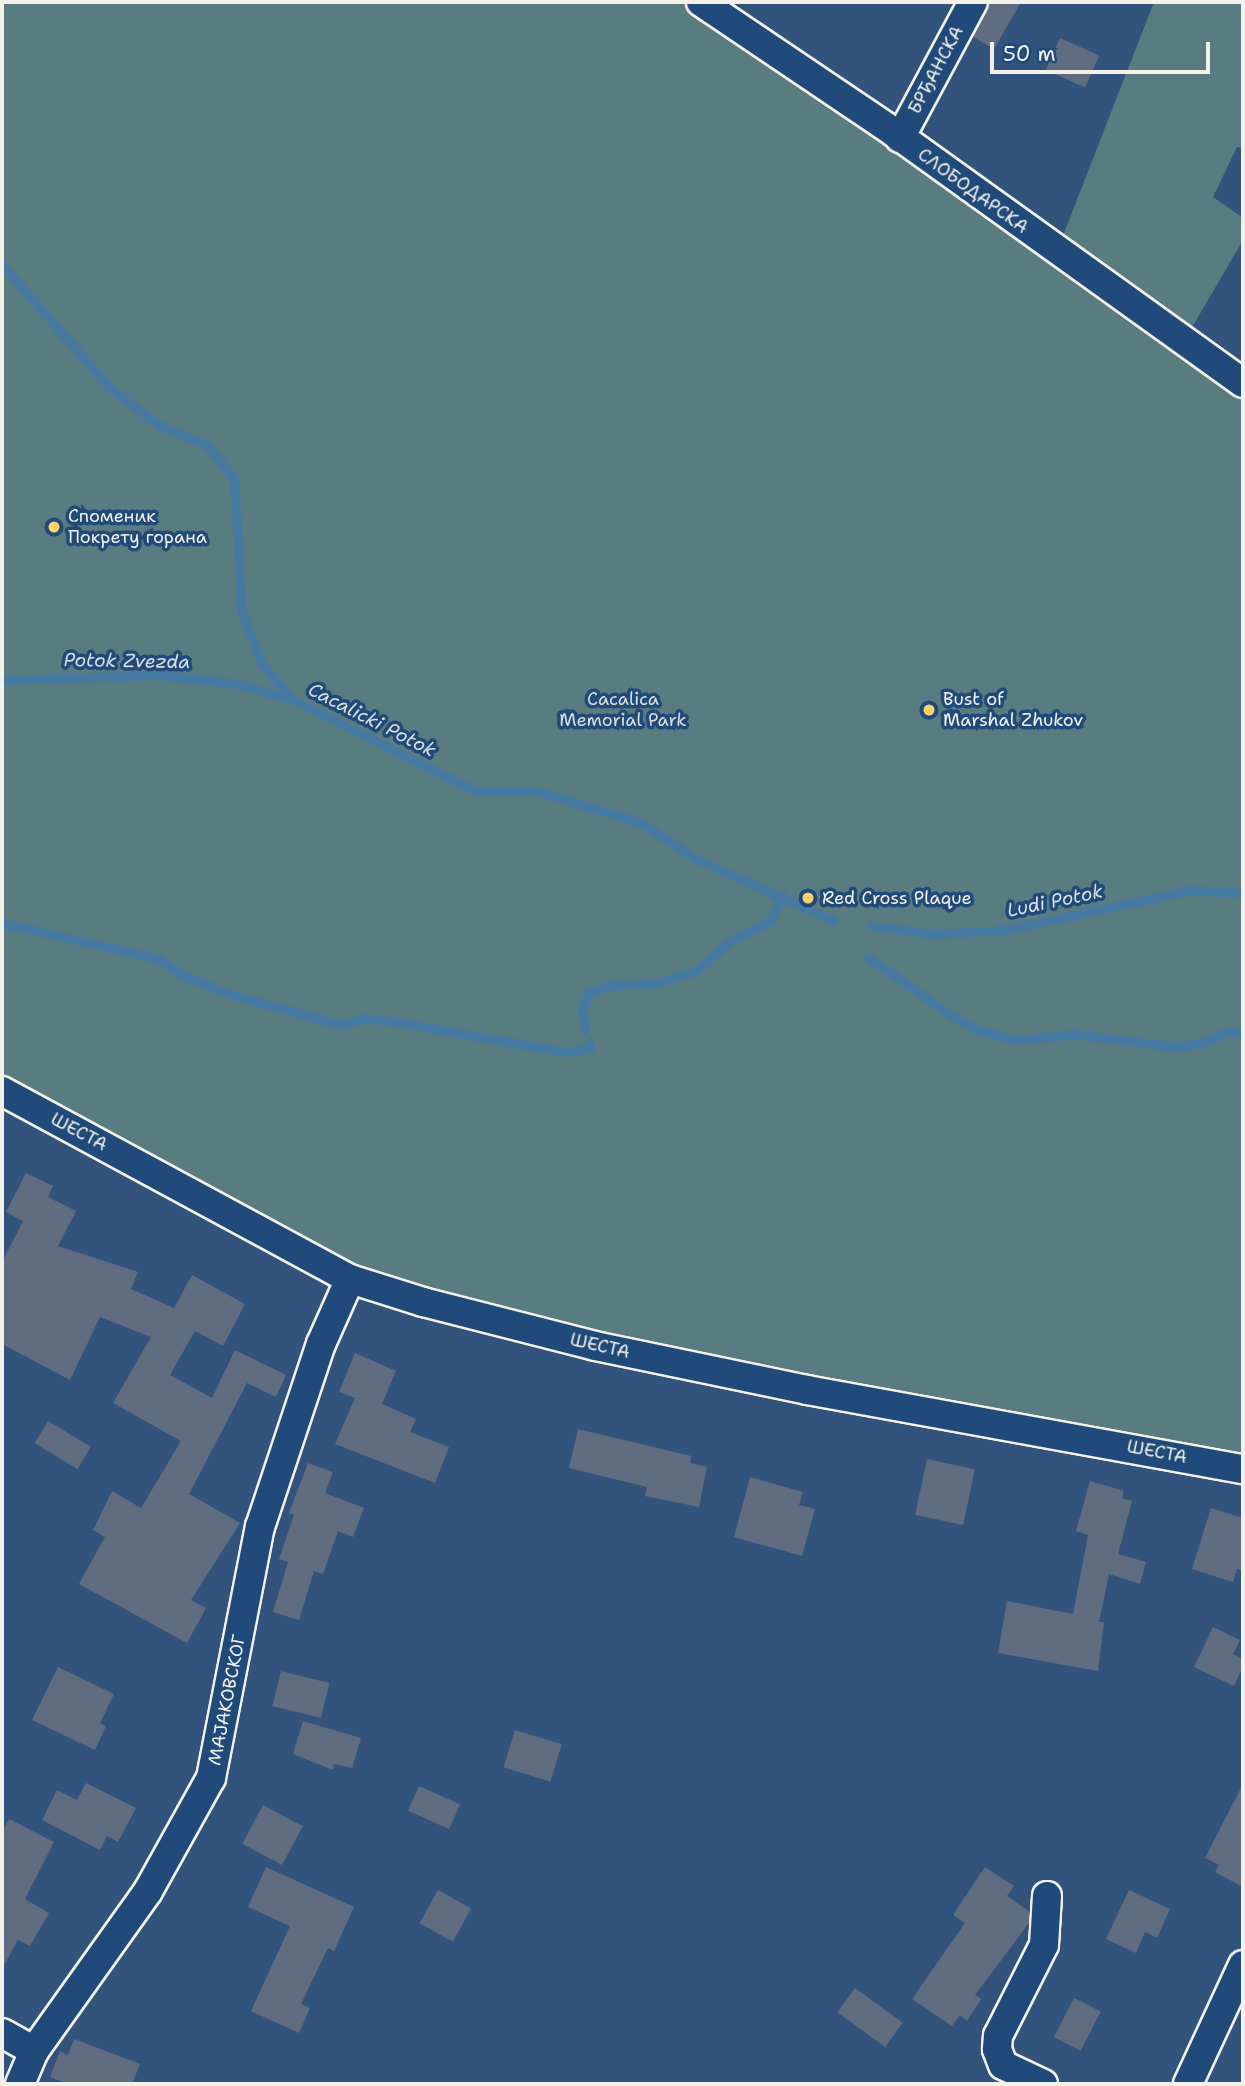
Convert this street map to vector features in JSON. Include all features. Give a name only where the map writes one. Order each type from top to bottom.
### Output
[{"type":"street","name":"СЛОБОДАРСКА","points":[[701,2],[900,138],[1243,383]]},
{"type":"street","name":"БРЂАНСКА","points":[[900,138],[973,2]]},
{"type":"street","name":"ШЕСТА","points":[[2,1091],[350,1279],[595,1346],[807,1391],[1243,1469]]},
{"type":"street","name":"МАЈАКОВСКОГ","points":[[20,2084],[34,2051],[148,1891],[211,1778],[260,1527],[320,1344],[350,1279]]},
{"type":"street","points":[[1043,2084],[996,2075],[998,2036],[1044,1945],[1047,1895]]},
{"type":"street","points":[[1188,2084],[1243,1965]]},
{"type":"street","points":[[2,2033],[34,2051]]},
{"type":"green space","name":"Cacalica Memorial Park","points":[[2,2],[700,2],[1057,251],[1154,2],[1243,2],[1243,148],[1237,147],[1213,197],[1243,218],[1243,240],[1184,341],[1243,383],[1243,1469],[423,1302],[2,1091]]},
{"type":"building","points":[[990,2],[1021,2],[994,49],[973,37]]},
{"type":"building","points":[[1060,38],[1099,55],[1085,87],[1046,70]]},
{"type":"building","points":[[26,1173],[53,1186],[48,1197],[76,1211],[58,1246],[138,1272],[131,1289],[174,1308],[192,1275],[245,1304],[223,1346],[195,1331],[170,1375],[212,1398],[235,1350],[286,1375],[276,1397],[247,1383],[189,1494],[240,1523],[191,1600],[206,1608],[187,1643],[79,1584],[105,1537],[93,1530],[112,1491],[141,1508],[181,1441],[113,1403],[151,1337],[100,1317],[70,1380],[2,1344],[2,1262],[23,1221],[6,1212]]},
{"type":"building","points":[[355,1353],[396,1371],[382,1404],[416,1419],[410,1432],[449,1447],[435,1483],[335,1444],[355,1398],[339,1392]]},
{"type":"building","points":[[48,1421],[91,1447],[77,1469],[35,1443]]},
{"type":"building","points":[[578,1429],[691,1456],[690,1463],[707,1467],[699,1507],[645,1496],[647,1487],[569,1468]]},
{"type":"building","points":[[927,1459],[975,1469],[963,1525],[915,1515]]},
{"type":"building","points":[[308,1463],[333,1472],[325,1493],[364,1508],[353,1537],[338,1531],[323,1574],[314,1571],[299,1620],[273,1612],[288,1562],[279,1559],[294,1515],[289,1513]]},
{"type":"building","points":[[750,1477],[803,1492],[799,1505],[815,1509],[802,1556],[734,1537]]},
{"type":"building","points":[[1090,1481],[1124,1491],[1122,1498],[1132,1501],[1118,1554],[1146,1562],[1140,1584],[1109,1574],[1099,1622],[1104,1622],[1098,1671],[998,1653],[1007,1601],[1073,1614],[1088,1535],[1076,1531]]},
{"type":"building","points":[[1211,1508],[1243,1518],[1243,1570],[1237,1569],[1233,1582],[1192,1569]]},
{"type":"building","points":[[1213,1627],[1240,1640],[1233,1654],[1243,1659],[1243,1666],[1234,1686],[1194,1667]]},
{"type":"building","points":[[58,1667],[114,1694],[100,1723],[106,1726],[95,1750],[32,1720]]},
{"type":"building","points":[[281,1671],[330,1683],[321,1718],[272,1706]]},
{"type":"building","points":[[303,1721],[361,1738],[352,1768],[334,1764],[333,1770],[293,1754]]},
{"type":"building","points":[[515,1730],[562,1744],[550,1782],[504,1767]]},
{"type":"building","points":[[86,1783],[136,1808],[118,1842],[107,1836],[100,1850],[42,1820],[57,1790],[77,1800]]},
{"type":"building","points":[[1243,1784],[1243,1887],[1215,1872],[1219,1865],[1205,1858]]},
{"type":"building","points":[[419,1786],[460,1804],[449,1829],[408,1811]]},
{"type":"building","points":[[263,1805],[303,1826],[282,1865],[242,1844]]},
{"type":"building","points":[[9,1819],[54,1842],[25,1899],[49,1913],[30,1946],[18,1940],[2,1969],[2,1832]]},
{"type":"building","points":[[266,1867],[354,1907],[334,1951],[328,1948],[301,2004],[310,2008],[299,2033],[251,2011],[290,1926],[248,1907]]},
{"type":"building","points":[[985,1867],[1014,1886],[1007,1896],[1029,1911],[1029,1923],[975,1995],[981,1999],[967,2021],[960,2015],[952,2026],[912,1999],[965,1923],[953,1915]]},
{"type":"building","points":[[438,1890],[471,1908],[453,1942],[420,1923]]},
{"type":"building","points":[[1129,1890],[1170,1909],[1157,1938],[1145,1932],[1136,1953],[1106,1939]]},
{"type":"building","points":[[855,1988],[903,2023],[885,2047],[837,2012]]},
{"type":"building","points":[[1074,1998],[1101,2012],[1081,2051],[1054,2037]]},
{"type":"building","points":[[74,2039],[140,2064],[132,2084],[68,2084],[50,2077],[60,2051],[68,2055]]},
{"type":"waterway","name":"Cacalicki Potok","points":[[2,265],[110,388],[160,426],[207,445],[234,479],[242,612],[262,664],[292,699],[475,791],[537,791],[641,823],[696,859],[834,921]]},
{"type":"waterway","name":"Potok Zvezda","points":[[2,680],[160,675],[238,684],[290,699]]},
{"type":"waterway","name":"Ludi Potok","points":[[872,926],[934,934],[1005,930],[1191,890],[1243,893]]},
{"type":"waterway","points":[[585,1030],[582,1009],[589,992],[610,986],[657,983],[696,971],[731,940],[771,921],[782,895]]},
{"type":"waterway","points":[[2,923],[159,959],[180,974],[223,992],[341,1025],[361,1018],[389,1021],[566,1052],[590,1048],[589,1043]]},
{"type":"waterway","name":"Cacalicki Potok","points":[[868,957],[977,1030],[1016,1040],[1075,1034],[1178,1047],[1209,1041],[1228,1031],[1243,1034]]},
{"type":"place","name":"Споменик Покрету горана","points":[[54,527]]},
{"type":"place","name":"Bust of Marshal Zhukov","points":[[929,710]]},
{"type":"place","name":"Red Cross Plaque","points":[[808,898]]}]
